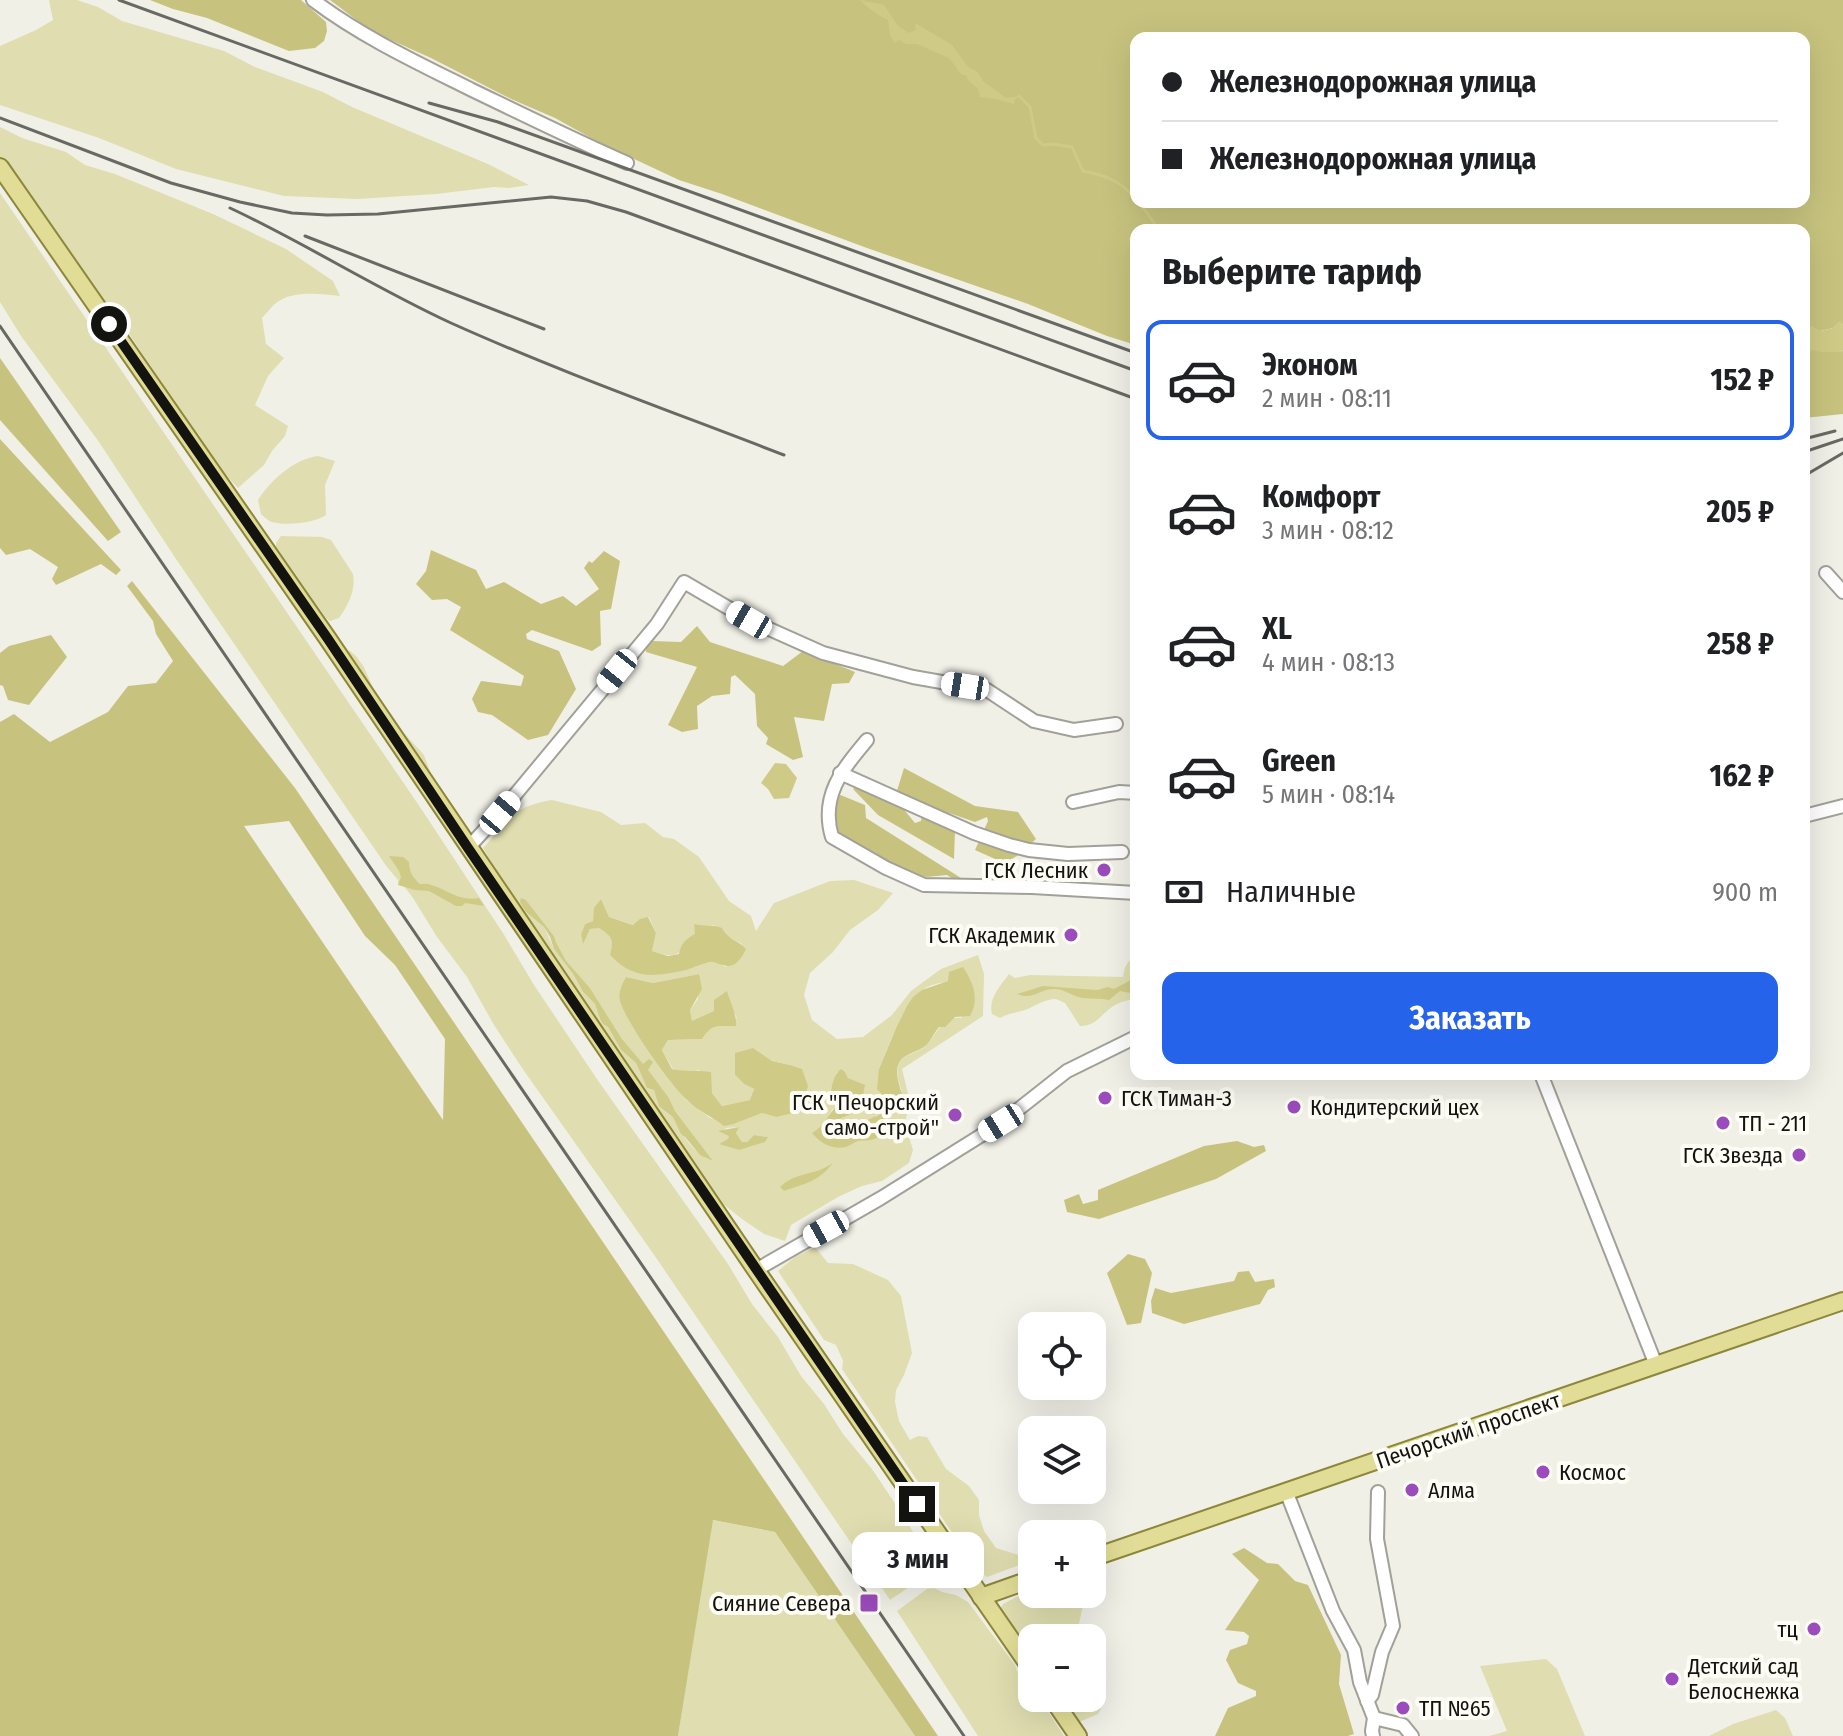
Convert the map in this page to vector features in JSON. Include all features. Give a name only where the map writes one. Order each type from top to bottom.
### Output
[{"type":"main road","points":[[0,167],[328,639],[1018,1650]]},
{"type":"main road","name":"Печорский проспект","points":[[1106,1553],[1843,1301]]},
{"type":"main road","points":[[981,1597],[1018,1584]]},
{"type":"main road","points":[[1062,1712],[1078,1736]]},
{"type":"street","points":[[313,0],[402,55],[627,163]]},
{"type":"street","points":[[1826,573],[1843,592]]},
{"type":"street","points":[[468,848],[657,624],[684,582],[749,620],[823,653],[913,677],[987,690],[1034,721],[1074,730],[1116,724]]},
{"type":"street","points":[[867,740],[840,773],[833,792],[828,821],[832,837],[886,868],[924,885],[1130,893]]},
{"type":"street","points":[[840,773],[974,833],[1009,845],[1068,854],[1122,852]]},
{"type":"street","points":[[1073,802],[1119,792],[1130,793]]},
{"type":"street","points":[[1810,814],[1843,806]]},
{"type":"street","points":[[756,1270],[881,1198],[1001,1123],[1067,1071],[1130,1040]]},
{"type":"street","points":[[1543,1080],[1656,1365]]},
{"type":"street","points":[[1286,1491],[1333,1611],[1354,1650],[1360,1682],[1374,1718],[1373,1736]]},
{"type":"street","points":[[1367,1701],[1372,1695],[1382,1652],[1393,1626],[1377,1539],[1378,1492]]},
{"type":"street","points":[[1374,1718],[1403,1725],[1412,1736]]},
{"type":"shaded area","points":[[49,0],[77,0],[98,7],[122,21],[224,51],[255,67],[323,92],[488,164],[529,185],[358,199],[284,196],[176,169],[99,138],[0,105],[0,46],[53,20]]},
{"type":"shaded area","points":[[150,0],[301,0],[326,22],[327,31],[324,41],[315,48],[289,51],[207,18]]},
{"type":"shaded area","points":[[330,0],[1843,0],[1843,325],[1839,322],[1833,328],[1820,331],[1810,326],[1810,224],[1130,224],[1130,343],[679,180],[371,31]]},
{"type":"shaded area","points":[[860,0],[884,5],[898,26],[909,33],[916,30],[915,23],[952,45],[983,81],[1006,98],[1019,96],[1014,104],[980,97],[978,89],[949,58],[917,44],[899,40],[895,43],[890,35],[888,20]]},
{"type":"shaded area","points":[[0,127],[22,138],[66,152],[85,165],[213,214],[286,249],[333,281],[340,296],[290,296],[276,303],[262,318],[266,344],[284,358],[268,376],[255,405],[288,426],[285,436],[264,465],[238,488],[221,470],[127,331],[0,157]]},
{"type":"shaded area","points":[[0,193],[420,807],[599,1082],[728,1264],[801,1376],[902,1514],[918,1540],[923,1569],[915,1583],[890,1600],[522,1068],[467,977],[413,898],[403,885],[398,885],[398,880],[99,442],[21,336],[0,302]]},
{"type":"shaded area","points":[[1839,321],[1843,325],[1841,352],[1810,350],[1810,326],[1821,331],[1833,328]]},
{"type":"shaded area","points":[[1810,349],[1843,350],[1843,414],[1810,417]]},
{"type":"shaded area","points":[[0,358],[121,532],[108,541],[0,420]]},
{"type":"shaded area","points":[[0,439],[121,570],[116,575],[101,564],[56,585],[52,579],[58,567],[30,549],[6,555],[0,548]]},
{"type":"shaded area","points":[[318,456],[335,461],[325,485],[326,515],[308,522],[284,524],[271,522],[261,514],[258,500],[269,485],[300,461]]},
{"type":"shaded area","points":[[281,536],[331,540],[354,580],[348,603],[339,618],[330,621],[326,618],[276,547]]},
{"type":"shaded area","points":[[431,550],[476,570],[486,589],[504,582],[541,604],[563,596],[576,606],[599,589],[584,568],[589,561],[592,563],[604,551],[620,561],[611,609],[600,611],[601,645],[592,651],[532,630],[526,634],[527,639],[559,651],[576,689],[548,735],[528,740],[492,715],[478,712],[472,699],[481,681],[521,686],[524,676],[450,630],[461,607],[447,599],[432,600],[416,584],[426,571]]},
{"type":"shaded area","points":[[132,581],[295,788],[938,1736],[915,1736],[775,1532],[713,1520],[678,1736],[0,1736],[0,722],[14,714],[50,742],[108,712],[128,686],[156,683],[173,661],[156,634],[153,621],[127,586]],"holes":[[[289,821],[365,936],[395,965],[445,1039],[443,1120],[244,826]]]},
{"type":"shaded area","points":[[697,626],[710,642],[783,666],[803,651],[855,672],[849,683],[832,684],[824,721],[794,717],[803,757],[793,760],[766,744],[768,738],[757,726],[755,694],[735,675],[731,677],[730,694],[712,696],[697,706],[698,729],[682,732],[668,725],[697,667],[646,652],[646,645],[652,641],[681,642]]},
{"type":"shaded area","points":[[51,635],[67,657],[29,705],[8,700],[0,685],[0,653],[9,646]]},
{"type":"shaded area","points":[[343,650],[350,651],[364,667],[376,695],[424,755],[434,782]]},
{"type":"shaded area","points":[[775,763],[786,764],[797,778],[789,798],[774,799],[761,783]]},
{"type":"shaded area","points":[[904,768],[975,806],[1018,812],[1036,839],[1004,863],[975,850],[987,817],[975,822],[949,813],[955,831],[954,859],[878,815],[853,789],[859,785],[897,801],[915,823],[921,821],[922,815],[896,794]]},
{"type":"shaded area","points":[[838,794],[865,805],[866,818],[961,878],[955,880],[947,875],[926,877],[892,865],[834,829],[832,811]]},
{"type":"shaded area","points":[[552,800],[601,812],[621,825],[645,823],[663,837],[674,839],[699,857],[729,901],[751,916],[756,931],[774,903],[830,881],[854,880],[893,893],[878,910],[850,930],[833,952],[810,973],[804,995],[812,1020],[837,1039],[863,1037],[892,1015],[911,991],[941,969],[978,955],[984,974],[983,1016],[902,1069],[910,1102],[905,1123],[913,1150],[909,1163],[882,1181],[838,1197],[791,1225],[785,1241],[764,1234],[718,1200],[579,992],[517,906],[483,848],[512,816],[538,803]],"holes":[[[601,899],[609,917],[634,925],[649,917],[656,933],[652,951],[668,955],[678,953],[696,934],[694,925],[714,925],[742,944],[726,967],[711,962],[677,972],[646,974],[618,963],[610,955],[611,939],[599,927],[590,929],[583,942],[581,934],[585,924],[593,921]],[[526,900],[554,936],[566,962],[590,988],[622,1039],[669,1098],[675,1111],[712,1160],[692,1146],[654,1090],[647,1088],[636,1063],[621,1050],[608,1027],[603,1024],[595,1004],[583,992],[554,949],[544,927],[526,912]],[[699,974],[698,999],[690,1010],[692,1022],[730,1004],[737,1018],[724,1026],[710,1028],[702,1039],[668,1040],[662,1050],[673,1069],[687,1073],[699,1070],[722,1106],[751,1100],[754,1089],[735,1075],[736,1053],[753,1049],[772,1061],[790,1065],[776,1117],[762,1113],[734,1124],[710,1118],[686,1100],[652,1055],[626,977],[653,983]],[[949,981],[962,1018],[948,1020],[928,1044],[902,1060],[898,1067],[902,1092],[879,1069],[897,1025],[910,1003],[933,985]],[[837,1072],[845,1072],[847,1078],[864,1085],[862,1097],[853,1113],[840,1119],[836,1127],[842,1131],[877,1115],[887,1119],[885,1127],[851,1144],[816,1130],[821,1129],[839,1104],[838,1099],[831,1095]],[[738,1127],[736,1133],[742,1142],[747,1142],[754,1135],[767,1137],[739,1150],[720,1144],[729,1139],[729,1135],[722,1133],[726,1128]]]},
{"type":"shaded area","points":[[389,856],[403,857],[409,862],[414,878],[420,884],[465,898],[479,898],[484,906],[465,903],[456,906],[429,891],[398,885],[401,877]]},
{"type":"shaded area","points":[[521,898],[526,900],[554,936],[566,961],[590,988],[622,1039],[643,1064],[649,1059],[653,1062],[648,1070],[713,1161],[700,1155],[681,1134],[673,1117],[659,1106],[654,1090],[647,1088],[636,1063],[621,1050],[600,1019],[595,1004],[583,992],[554,949],[544,927],[526,912]]},
{"type":"shaded area","points":[[601,899],[609,917],[633,925],[648,917],[656,933],[652,951],[668,956],[679,954],[684,942],[695,934],[694,924],[722,928],[746,949],[740,960],[731,966],[711,962],[664,974],[636,973],[610,955],[611,939],[599,928],[590,929],[583,944],[581,934],[585,924],[593,921],[594,908]]},
{"type":"shaded area","points":[[1130,961],[1130,1000],[1115,1005],[1091,1024],[1080,1026],[1065,1003],[1056,999],[1000,1018],[992,1014],[993,998],[1009,974],[1015,978],[1030,975],[1123,977]]},
{"type":"shaded area","points":[[963,967],[974,991],[975,1003],[970,1016],[955,1017],[945,1027],[939,1027],[926,1045],[901,1060],[897,1071],[904,1102],[899,1107],[893,1106],[877,1089],[879,1069],[907,1006],[922,990],[948,981],[949,972]]},
{"type":"shaded area","points":[[699,974],[702,989],[690,1010],[692,1021],[714,1011],[714,1000],[727,991],[736,1026],[713,1028],[702,1039],[668,1040],[662,1050],[672,1069],[711,1072],[712,1093],[722,1106],[750,1100],[754,1089],[735,1075],[735,1053],[753,1048],[772,1061],[802,1069],[808,1086],[804,1102],[793,1113],[776,1117],[762,1113],[724,1126],[688,1101],[650,1053],[620,1001],[626,977],[653,983]]},
{"type":"shaded area","points":[[1129,981],[1130,993],[1120,991],[1109,1000],[1082,998],[1056,989],[1028,996],[1017,994],[1043,986],[1114,989]]},
{"type":"shaded area","points":[[841,1069],[848,1078],[865,1085],[861,1105],[841,1119],[837,1127],[843,1131],[881,1114],[885,1114],[886,1122],[882,1133],[875,1138],[841,1148],[827,1145],[812,1133],[839,1104],[831,1092]]},
{"type":"shaded area","points":[[739,1127],[736,1133],[742,1142],[747,1142],[754,1135],[768,1137],[765,1142],[739,1150],[719,1144],[729,1136],[718,1131]]},
{"type":"shaded area","points":[[1237,1141],[1254,1147],[1264,1145],[1266,1151],[1216,1179],[1099,1219],[1067,1212],[1064,1200],[1079,1194],[1083,1204],[1098,1200],[1098,1190],[1204,1146]]},
{"type":"shaded area","points":[[833,1163],[811,1181],[784,1191],[780,1187],[794,1178]]},
{"type":"shaded area","points":[[815,1247],[828,1263],[853,1264],[888,1280],[901,1296],[912,1353],[896,1390],[899,1421],[910,1440],[918,1436],[927,1437],[946,1469],[969,1486],[979,1500],[984,1531],[996,1548],[1018,1555],[1018,1566],[987,1577],[978,1571],[842,1369],[843,1361],[836,1345],[824,1340],[778,1271],[795,1257]]},
{"type":"shaded area","points":[[1128,1254],[1145,1259],[1152,1273],[1141,1323],[1127,1325],[1107,1273]]},
{"type":"shaded area","points":[[1249,1271],[1255,1282],[1274,1279],[1275,1287],[1268,1290],[1260,1304],[1184,1324],[1152,1313],[1151,1301],[1155,1288],[1171,1293],[1234,1281],[1238,1272]]},
{"type":"shaded area","points":[[712,1520],[775,1532],[915,1736],[678,1736]]},
{"type":"shaded area","points":[[1244,1548],[1267,1563],[1278,1564],[1295,1581],[1308,1585],[1341,1655],[1339,1684],[1354,1734],[1215,1736],[1228,1708],[1256,1696],[1256,1691],[1238,1683],[1226,1660],[1230,1650],[1247,1644],[1249,1636],[1244,1632],[1225,1630],[1259,1580],[1232,1554]]},
{"type":"shaded area","points":[[934,1588],[968,1602],[1015,1665],[1018,1674],[1018,1712],[1048,1712],[1064,1736],[978,1736],[897,1611],[927,1589]]},
{"type":"shaded area","points":[[1018,1596],[1018,1608],[1082,1608],[1079,1624],[1018,1624],[1018,1637],[999,1610],[1003,1604]]},
{"type":"shaded area","points":[[1546,1659],[1557,1669],[1585,1736],[1489,1736],[1507,1731],[1480,1666]]},
{"type":"shaded area","points":[[1776,1710],[1785,1718],[1793,1736],[1709,1736],[1733,1724]]},
{"type":"shaded area","points":[[1067,1712],[1099,1712],[1079,1722]]},
{"type":"waterway","points":[[1019,96],[1030,107],[1036,138],[1043,145],[1072,147],[1083,171],[1112,180],[1130,193]]},
{"type":"waterway","points":[[1143,208],[1155,224]]},
{"type":"railway","points":[[119,0],[1130,369]]},
{"type":"railway","points":[[429,103],[498,122],[1130,351]]},
{"type":"railway","points":[[0,118],[171,183],[292,213],[378,214],[551,197],[587,201],[626,212],[1130,397]]},
{"type":"railway","points":[[230,208],[451,323],[575,375],[784,455]]},
{"type":"railway","points":[[305,236],[544,329]]},
{"type":"railway","points":[[0,326],[964,1736]]},
{"type":"railway","points":[[1810,437],[1835,431]]},
{"type":"railway","points":[[1810,450],[1843,439]]},
{"type":"railway","points":[[1810,472],[1843,453]]},
{"type":"place","name":"ГСК Лесник","points":[[1104,870]]},
{"type":"place","name":"ГСК Академик","points":[[1071,935]]},
{"type":"place","name":"ГСК Тиман-3","points":[[1105,1098]]},
{"type":"place","name":"Кондитерский цех","points":[[1294,1107]]},
{"type":"place","name":"ГСК \"Печорский само-строй\"","points":[[955,1115]]},
{"type":"place","name":"ТП - 211","points":[[1723,1123]]},
{"type":"place","name":"ГСК Звезда","points":[[1799,1155]]},
{"type":"place","name":"Космос","points":[[1543,1472]]},
{"type":"place","name":"Алма","points":[[1412,1490]]},
{"type":"place","name":"Сияние Севера","points":[[869,1603]]},
{"type":"place","name":"тц","points":[[1814,1629]]},
{"type":"place","name":"Детский сад Белоснежка","points":[[1672,1679]]},
{"type":"place","name":"ТП №65","points":[[1403,1708]]},
{"type":"route","points":[[109,324],[328,639],[917,1504]]}]
